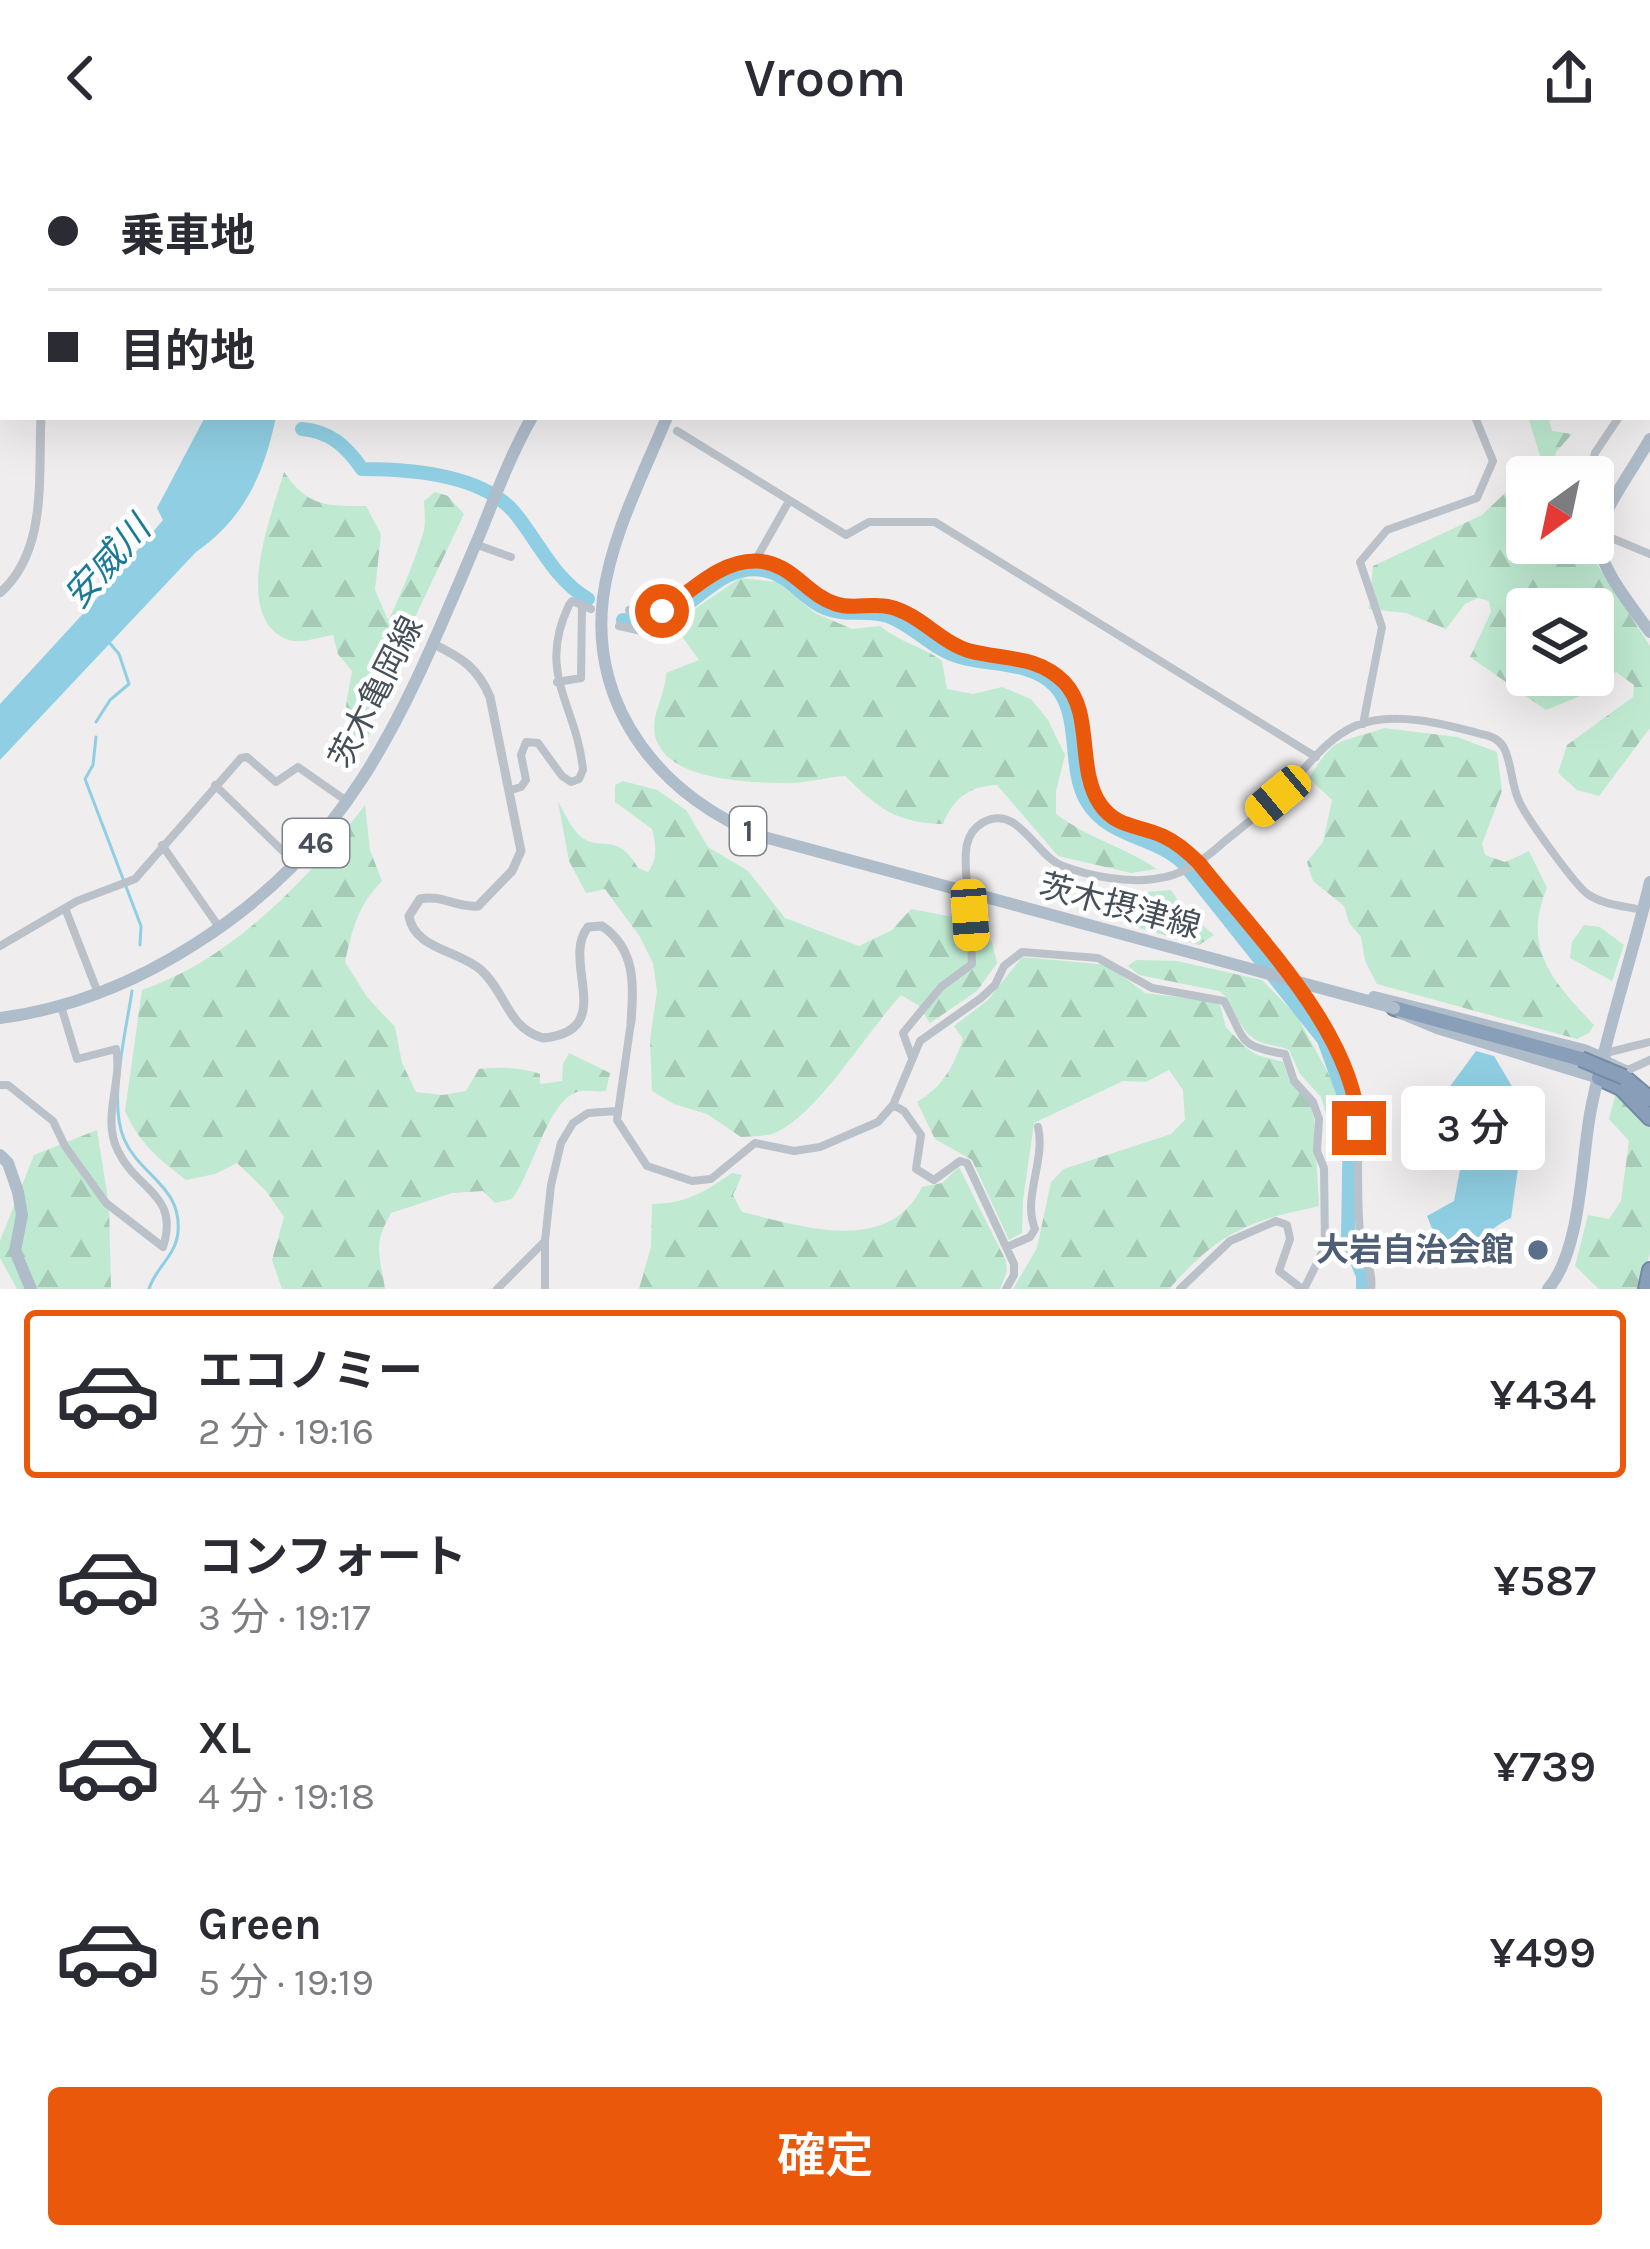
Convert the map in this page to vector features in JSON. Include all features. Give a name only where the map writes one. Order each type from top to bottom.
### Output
[{"type":"highway","points":[[1394,1008],[1580,1059],[1650,1085]]},
{"type":"highway","points":[[1626,1074],[1650,1099]]},
{"type":"highway","points":[[1599,1078],[1621,1088],[1650,1118]]},
{"type":"highway","points":[[1646,1289],[1650,1270]]},
{"type":"main road","name":"茨木亀岡線","points":[[0,1018],[61,1006],[174,958],[220,928],[296,865],[349,803],[393,731],[531,420]]},
{"type":"main road","name":"茨木摂津線","points":[[666,420],[616,548],[602,622],[617,704],[666,778],[706,810],[764,836],[1394,1008]]},
{"type":"main road","points":[[1614,497],[1650,440]]},
{"type":"main road","points":[[1605,564],[1650,632]]},
{"type":"main road","points":[[1548,1289],[1570,1236],[1599,1078],[1650,883]]},
{"type":"main road","points":[[1321,989],[1348,991],[1461,1026],[1599,1078]]},
{"type":"main road","points":[[1461,1026],[1605,1056]]},
{"type":"main road","points":[[0,1155],[8,1163],[18,1192],[22,1214],[15,1251],[31,1289]]},
{"type":"street","points":[[0,593],[25,564],[34,538],[41,420]]},
{"type":"street","points":[[1363,724],[1382,627],[1360,562],[1387,530],[1477,498],[1493,461],[1476,420]]},
{"type":"street","points":[[1594,456],[1617,420]]},
{"type":"street","points":[[677,431],[846,536],[869,522],[935,522],[1316,757]]},
{"type":"street","points":[[755,561],[789,501]]},
{"type":"street","points":[[1614,536],[1650,554]]},
{"type":"street","points":[[475,544],[511,557]]},
{"type":"street","points":[[629,610],[649,616],[662,611],[729,566],[755,561],[788,569],[830,602],[847,607],[892,607],[971,651],[1019,658],[1051,672],[1074,697],[1087,769],[1100,804],[1129,827],[1158,833],[1181,846],[1325,1023],[1336,1043],[1358,1110],[1360,1243],[1372,1272],[1372,1289]]},
{"type":"street","points":[[511,790],[526,780],[521,755],[526,742],[538,743],[571,782],[583,770],[556,682],[558,632],[572,601],[587,607],[581,678],[556,682]]},
{"type":"street","points":[[619,626],[646,633],[651,630],[649,616]]},
{"type":"street","points":[[433,644],[481,676],[490,698],[521,851],[512,871],[478,906],[420,899],[409,916],[410,925],[417,936],[485,974],[514,1022],[542,1038],[563,1034],[578,1020],[585,996],[579,943],[588,927],[602,926],[618,940],[631,967],[631,1022],[617,1120],[647,1166],[692,1180],[711,1179],[755,1142],[794,1151],[820,1147],[878,1122],[893,1105],[920,1041],[981,998],[995,985],[1004,966],[1022,952],[1098,958],[1152,988],[1224,1001],[1236,1031],[1249,1044],[1261,1051],[1286,1054],[1294,1081],[1313,1102],[1318,1120],[1325,1247],[1303,1289],[1279,1271],[1290,1239],[1288,1225],[1276,1221],[1230,1241],[1180,1289]]},
{"type":"street","points":[[912,1058],[903,1033],[909,1023],[941,987],[972,964],[964,852],[971,833],[985,822],[1003,818],[1016,823],[1048,857],[1066,868],[1130,880],[1154,879],[1197,864],[1278,796],[1336,737],[1363,724],[1389,720],[1442,724],[1499,741],[1521,806],[1571,880],[1601,902],[1643,910]]},
{"type":"street","points":[[0,946],[64,908],[135,879],[241,758],[248,758],[276,782],[298,767],[349,803]]},
{"type":"street","points":[[215,785],[296,865]]},
{"type":"street","points":[[162,845],[220,928]]},
{"type":"street","points":[[64,908],[98,993]]},
{"type":"street","points":[[0,1085],[8,1085],[53,1121],[106,1203],[163,1246],[169,1220],[166,1208],[114,1142],[116,1049],[77,1059],[61,1006]]},
{"type":"street","points":[[1605,1056],[1649,1045]]},
{"type":"street","points":[[1605,1056],[1626,1074],[1650,1060]]},
{"type":"street","points":[[893,1105],[904,1111],[921,1135],[916,1169],[934,1180],[960,1161],[967,1163],[1007,1247],[1014,1275],[1006,1289]]},
{"type":"street","points":[[544,1289],[551,1185],[561,1143],[573,1123],[588,1113],[617,1111]]},
{"type":"street","points":[[1007,1247],[1034,1233],[1030,1217],[1042,1146],[1038,1127]]},
{"type":"street","points":[[497,1289],[545,1241]]},
{"type":"green space","points":[[1529,420],[1549,420],[1552,431],[1572,434],[1556,452],[1540,456]]},
{"type":"green space","points":[[284,472],[301,492],[319,502],[366,506],[381,534],[375,590],[388,620],[422,538],[424,501],[435,492],[448,496],[464,514],[371,710],[373,726],[365,744],[352,733],[346,705],[352,671],[338,654],[333,635],[291,641],[270,626],[261,608],[260,562]]},
{"type":"green space","points":[[1506,492],[1506,564],[1597,564],[1612,588],[1506,588],[1506,682],[1470,657],[1491,612],[1489,601],[1478,598],[1465,604],[1446,629],[1406,613],[1369,609],[1373,566],[1482,515]]},
{"type":"green space","points":[[740,578],[777,582],[815,613],[852,629],[880,626],[927,651],[942,661],[947,689],[973,694],[1002,687],[1031,699],[1048,720],[1065,755],[1056,814],[1157,869],[1131,873],[1058,856],[997,785],[964,795],[943,824],[927,823],[889,812],[845,776],[796,783],[729,780],[687,769],[670,759],[659,746],[654,728],[666,673],[699,660],[673,624]]},
{"type":"green space","points":[[1614,590],[1650,646],[1650,728],[1599,796],[1577,790],[1558,773],[1567,745],[1633,697],[1634,685],[1616,672]]},
{"type":"green space","points":[[1526,696],[1580,696],[1546,710]]},
{"type":"green space","points":[[1384,728],[1457,737],[1497,752],[1502,791],[1482,844],[1485,855],[1505,862],[1529,851],[1547,888],[1540,910],[1540,947],[1555,979],[1594,1025],[1589,1033],[1577,1039],[1377,984],[1344,906],[1313,881],[1307,862],[1323,842],[1332,800],[1309,778],[1333,747]]},
{"type":"green space","points":[[623,781],[657,790],[686,810],[708,847],[748,871],[785,918],[859,946],[892,930],[911,909],[958,918],[992,942],[997,963],[977,991],[930,1023],[918,1005],[901,995],[827,1088],[795,1120],[775,1133],[741,1137],[707,1114],[652,1091],[650,1040],[657,991],[653,963],[605,889],[586,893],[569,861],[558,802],[580,836],[623,849],[638,868],[648,872],[655,851],[652,829],[615,802],[615,785]]},
{"type":"green space","points":[[365,805],[370,850],[382,881],[357,918],[345,962],[367,997],[395,1027],[402,1063],[416,1092],[466,1091],[479,1069],[487,1068],[540,1074],[540,1084],[562,1081],[569,1053],[610,1073],[606,1091],[577,1092],[557,1109],[512,1199],[495,1203],[483,1191],[452,1193],[391,1213],[379,1242],[385,1289],[282,1289],[272,1260],[284,1217],[266,1191],[237,1163],[186,1180],[151,1150],[125,1111],[142,990],[207,958],[266,914]]},
{"type":"green space","points":[[1171,890],[1185,911],[1214,935],[1199,945],[1136,927],[1125,898]]},
{"type":"green space","points":[[1584,925],[1600,927],[1624,945],[1612,981],[1570,958],[1572,942]]},
{"type":"green space","points":[[1022,957],[1108,965],[1145,993],[1220,1005],[1226,1027],[1257,1055],[1283,1062],[1289,1080],[1310,1104],[1319,1206],[1236,1232],[1203,1255],[1169,1289],[1013,1289],[1037,1248],[1051,1182],[1064,1169],[1171,1134],[1185,1120],[1183,1090],[1169,1070],[1146,1082],[1123,1081],[1034,1123],[1022,1233],[1009,1240],[972,1160],[935,1139],[917,1102],[940,1083],[955,1059],[963,1039],[954,1026],[988,1000]]},
{"type":"green space","points":[[1136,960],[1177,961],[1262,980],[1297,1016],[1335,1086],[1342,1154],[1337,1152],[1321,1097],[1300,1074],[1289,1050],[1250,1036],[1219,991],[1139,975],[1128,966]]},
{"type":"green space","points":[[1616,1092],[1650,1124],[1650,1252],[1641,1289],[1599,1289],[1575,1266],[1588,1215],[1609,1219],[1621,1201],[1629,1141],[1609,1119]]},
{"type":"green space","points":[[97,1130],[109,1205],[111,1289],[17,1289],[0,1258],[0,1241],[34,1155]]},
{"type":"green space","points":[[959,1167],[1006,1261],[1000,1289],[639,1289],[651,1247],[652,1204],[695,1195],[732,1173],[742,1175],[733,1195],[742,1212],[842,1231],[888,1222],[907,1208],[922,1187],[942,1183]]},
{"type":"water","points":[[203,420],[275,420],[250,494],[227,525],[0,760],[0,704],[163,520],[157,508]]},
{"type":"water","points":[[1476,1051],[1494,1056],[1513,1088],[1545,1099],[1518,1168],[1511,1218],[1461,1253],[1436,1239],[1427,1216],[1454,1201],[1461,1165],[1440,1100]]},
{"type":"waterway","points":[[302,429],[337,442],[362,469],[443,476],[500,499],[556,570],[588,599]]},
{"type":"waterway","points":[[623,620],[663,619],[726,577],[743,570],[763,570],[780,576],[825,608],[888,616],[950,654],[1023,668],[1055,686],[1069,711],[1080,787],[1095,813],[1184,864],[1324,1040],[1350,1112],[1348,1238],[1363,1276],[1363,1289]]},
{"type":"waterway","points":[[96,722],[110,700],[129,684],[119,654],[108,641]]},
{"type":"waterway","points":[[96,737],[93,765],[85,779],[141,926],[140,945]]},
{"type":"waterway","points":[[132,991],[120,1066],[120,1123],[131,1152],[174,1203],[178,1232],[149,1289]]},
{"type":"place","name":"大岩自治会館","points":[[1538,1250]]},
{"type":"route","points":[[662,611],[729,566],[767,562],[798,576],[830,602],[847,607],[892,607],[959,646],[1019,658],[1061,679],[1070,688],[1078,711],[1087,769],[1100,804],[1129,827],[1158,833],[1181,846],[1199,863],[1325,1023],[1354,1088],[1359,1128]]},
{"type":"water label","name":"安威川","points":[[107,562]]}]
